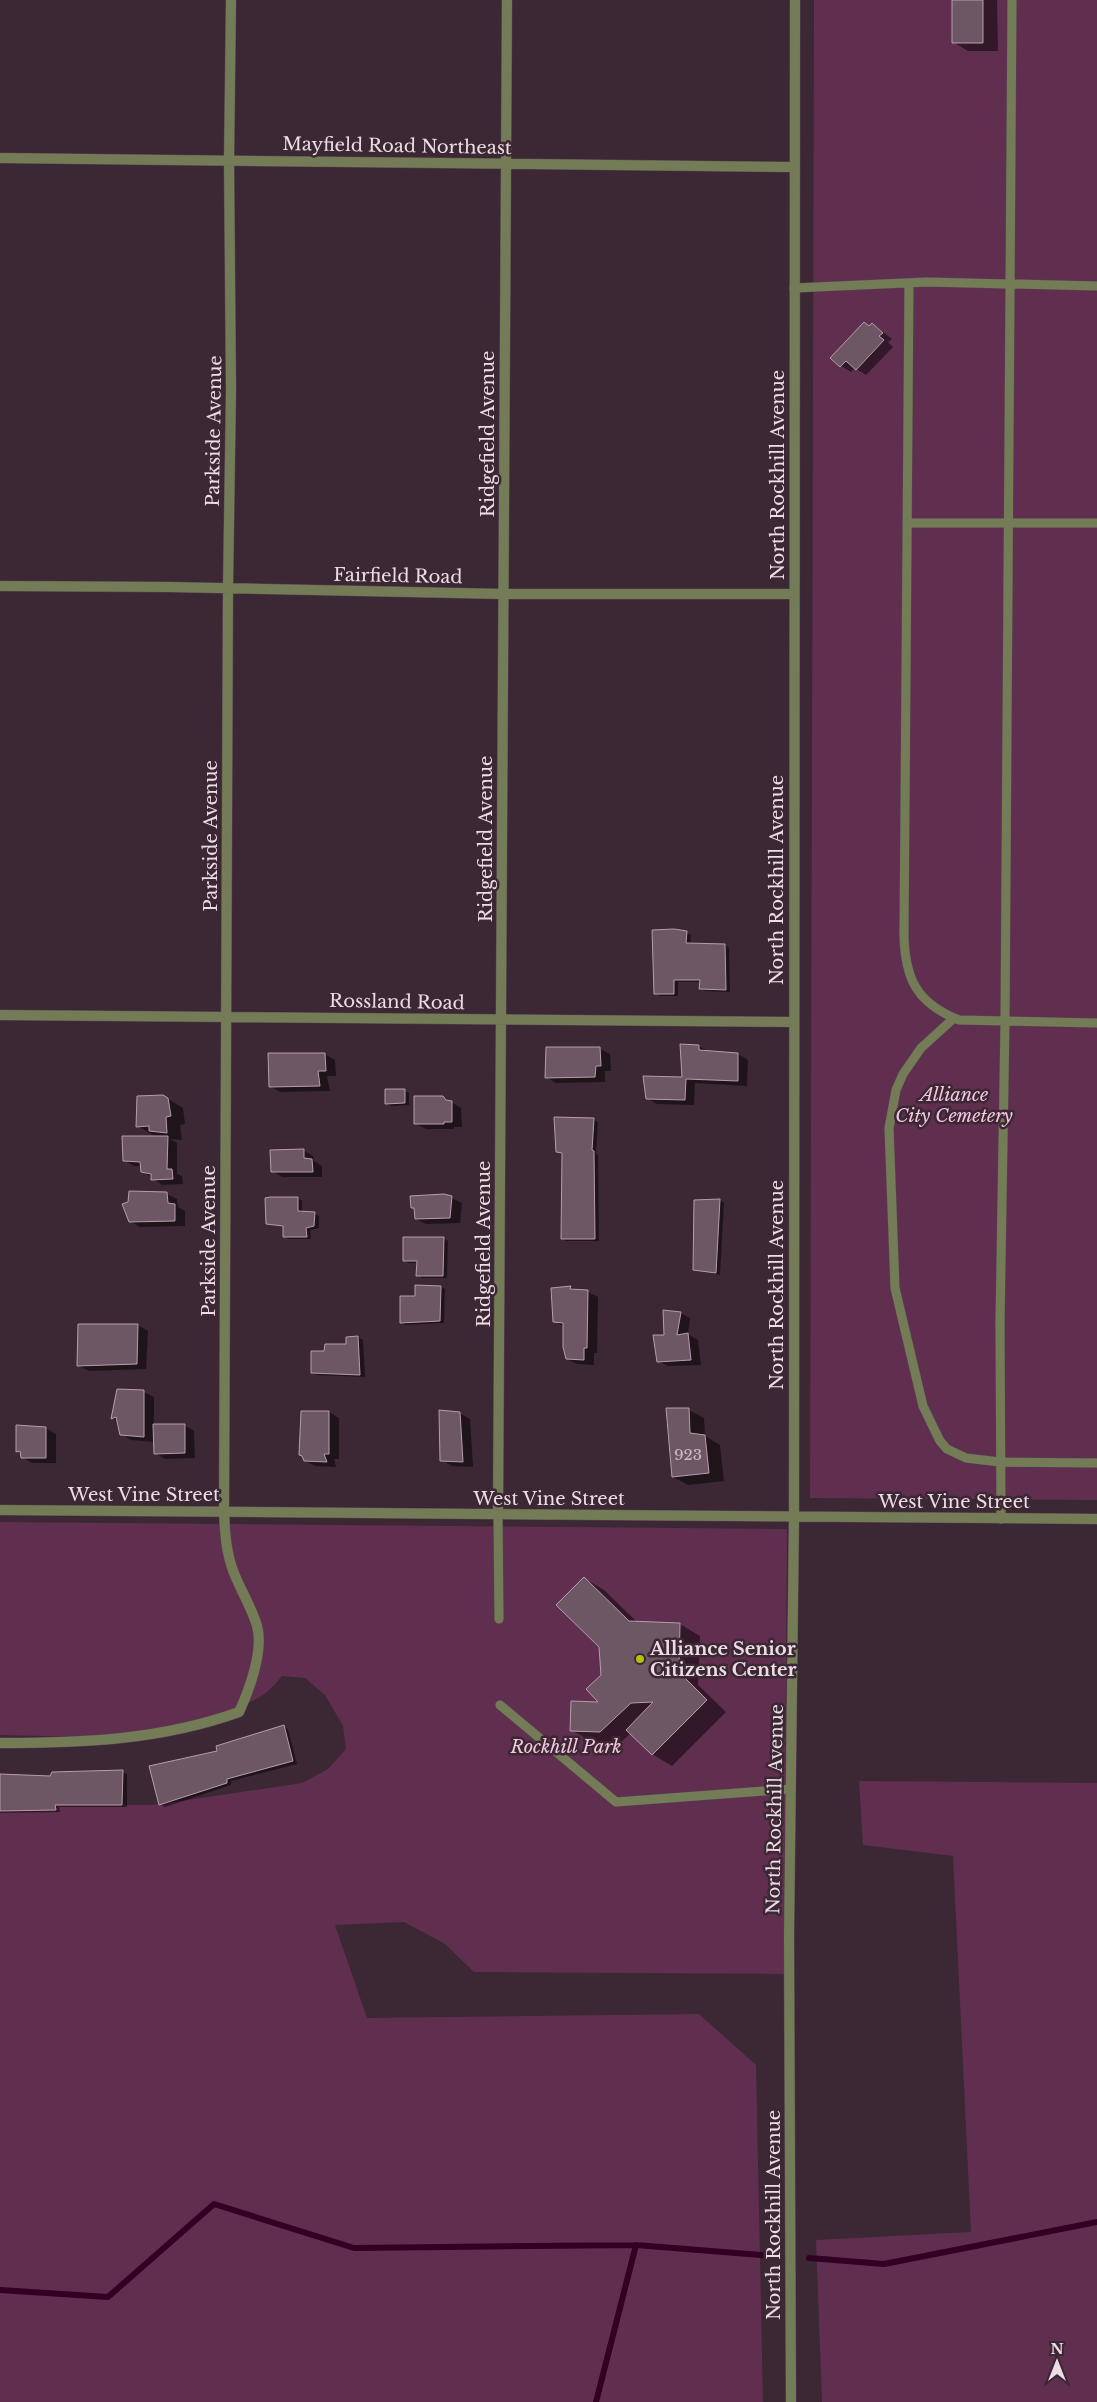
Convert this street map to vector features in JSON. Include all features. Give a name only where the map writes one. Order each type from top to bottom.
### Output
[{"type":"street","name":"Parkside Avenue","points":[[0,1743],[121,1740],[190,1728],[239,1712],[250,1690],[257,1657],[258,1628],[233,1572],[226,1544],[224,1512],[228,588],[231,390],[229,161],[231,0]]},
{"type":"street","name":"Ridgefield Avenue","points":[[498,1514],[507,0]]},
{"type":"street","name":"North Rockhill Avenue","points":[[791,2402],[791,1790],[794,1517],[795,0]]},
{"type":"street","name":"Mayfield Road Northeast","points":[[0,158],[794,167]]},
{"type":"street","name":"Fairfield Road","points":[[0,586],[228,588],[504,594],[794,594]]},
{"type":"street","name":"Rossland Road","points":[[0,1015],[793,1022]]},
{"type":"street","name":"West Vine Street","points":[[0,1510],[1097,1519]]},
{"type":"lane","points":[[1001,1519],[1012,0]]},
{"type":"lane","points":[[909,283],[904,951],[906,969],[912,984],[931,1005],[959,1020],[1097,1023]]},
{"type":"lane","points":[[794,288],[909,283],[1097,286]]},
{"type":"lane","points":[[907,523],[1097,523]]},
{"type":"lane","points":[[954,1018],[912,1060],[902,1074],[892,1110],[889,1151],[896,1288],[918,1388],[934,1431],[947,1449],[956,1455],[978,1461],[1097,1463]]},
{"type":"lane","points":[[498,1514],[499,1619]]},
{"type":"lane","points":[[500,1704],[616,1802],[791,1790]]},
{"type":"green space","name":"Alliance City Cemetery","points":[[814,0],[1097,0],[1097,1500],[810,1498]]},
{"type":"green space","name":"Rockhill Park","points":[[0,1522],[787,1529],[784,1974],[474,1972],[445,1944],[404,1922],[335,1925],[367,2018],[699,2014],[756,2065],[763,2402],[0,2402],[0,1805],[154,1805],[302,1783],[328,1769],[346,1749],[343,1726],[325,1695],[305,1678],[282,1676],[266,1693],[250,1702],[222,1714],[168,1729],[140,1733],[84,1736],[0,1735]]},
{"type":"green space","points":[[859,1781],[1097,1783],[1097,2402],[822,2402],[816,2240],[971,2232],[953,1856],[863,1845]]},
{"type":"building","points":[[952,0],[983,0],[983,43],[952,43]]},
{"type":"building","points":[[864,322],[869,326],[872,323],[883,333],[879,336],[884,340],[856,370],[846,361],[840,367],[830,358]]},
{"type":"building","points":[[674,929],[687,931],[686,943],[725,944],[726,990],[699,989],[700,980],[674,980],[674,994],[654,994],[652,930]]},
{"type":"building","points":[[680,1044],[699,1045],[699,1050],[738,1053],[738,1081],[686,1079],[685,1100],[646,1099],[643,1076],[682,1077]]},
{"type":"building","points":[[546,1047],[600,1047],[601,1066],[596,1066],[595,1077],[545,1078]]},
{"type":"building","points":[[268,1053],[325,1053],[326,1071],[318,1071],[320,1086],[269,1087]]},
{"type":"building","points":[[385,1089],[405,1089],[405,1103],[385,1104]]},
{"type":"building","points":[[163,1095],[168,1098],[171,1116],[166,1117],[167,1133],[149,1131],[149,1126],[136,1127],[137,1096]]},
{"type":"building","points":[[414,1096],[443,1096],[446,1100],[452,1101],[452,1122],[444,1122],[444,1124],[414,1124]]},
{"type":"building","points":[[554,1117],[594,1118],[592,1150],[594,1151],[595,1239],[561,1239],[562,1153],[556,1152]]},
{"type":"building","points":[[122,1136],[168,1136],[167,1169],[172,1169],[173,1179],[151,1180],[151,1174],[141,1172],[140,1162],[123,1161]]},
{"type":"building","points":[[304,1149],[304,1158],[312,1159],[313,1172],[271,1172],[270,1150]]},
{"type":"building","points":[[129,1191],[167,1192],[168,1203],[175,1204],[175,1221],[129,1222],[122,1204],[128,1202]]},
{"type":"building","points":[[444,1194],[452,1196],[450,1218],[415,1219],[414,1208],[411,1208],[410,1196]]},
{"type":"building","points":[[298,1197],[298,1211],[315,1212],[314,1226],[306,1228],[307,1237],[283,1237],[283,1226],[266,1224],[265,1198]]},
{"type":"building","points":[[720,1199],[716,1273],[693,1270],[694,1200]]},
{"type":"building","points":[[403,1237],[444,1237],[443,1276],[416,1276],[417,1261],[403,1261]]},
{"type":"building","points":[[415,1285],[441,1286],[440,1321],[400,1323],[400,1296],[415,1296]]},
{"type":"building","points":[[571,1286],[570,1289],[588,1290],[587,1348],[584,1348],[584,1360],[566,1359],[563,1347],[563,1323],[553,1322],[551,1288]]},
{"type":"building","points":[[663,1310],[681,1312],[677,1335],[688,1333],[691,1360],[657,1362],[653,1335],[664,1335]]},
{"type":"building","points":[[78,1324],[138,1324],[137,1364],[77,1366]]},
{"type":"building","points":[[358,1336],[360,1375],[311,1373],[311,1351],[324,1351],[325,1344],[346,1344],[346,1337]]},
{"type":"building","points":[[117,1389],[144,1390],[144,1437],[120,1435],[116,1417],[111,1419]]},
{"type":"building","points":[[666,1408],[689,1408],[690,1433],[705,1435],[709,1473],[672,1477]]},
{"type":"building","points":[[439,1410],[460,1412],[463,1462],[440,1461]]},
{"type":"building","points":[[301,1411],[329,1411],[329,1454],[324,1454],[327,1462],[304,1461],[302,1456],[299,1455]]},
{"type":"building","points":[[153,1424],[185,1424],[185,1453],[154,1454]]},
{"type":"building","points":[[16,1425],[46,1427],[46,1458],[21,1458],[20,1451],[16,1452]]},
{"type":"building","name":"Alliance Senior Citizens Center","points":[[584,1577],[629,1621],[680,1623],[679,1672],[707,1700],[652,1755],[626,1730],[653,1702],[631,1703],[600,1732],[570,1731],[571,1701],[598,1702],[586,1689],[601,1675],[599,1647],[556,1605]]},
{"type":"building","points":[[284,1725],[293,1761],[227,1779],[227,1783],[159,1805],[149,1766],[217,1751],[216,1746]]},
{"type":"building","points":[[123,1770],[122,1805],[55,1805],[56,1810],[0,1811],[0,1774],[50,1776],[52,1772]]},
{"type":"waterway","points":[[0,2290],[108,2297],[214,2204],[354,2248],[636,2245],[772,2256]]},
{"type":"waterway","points":[[809,2258],[884,2264],[1097,2222]]},
{"type":"waterway","points":[[596,2402],[636,2245]]},
{"type":"place","name":"Alliance Senior Citizens Center","points":[[640,1659]]}]
